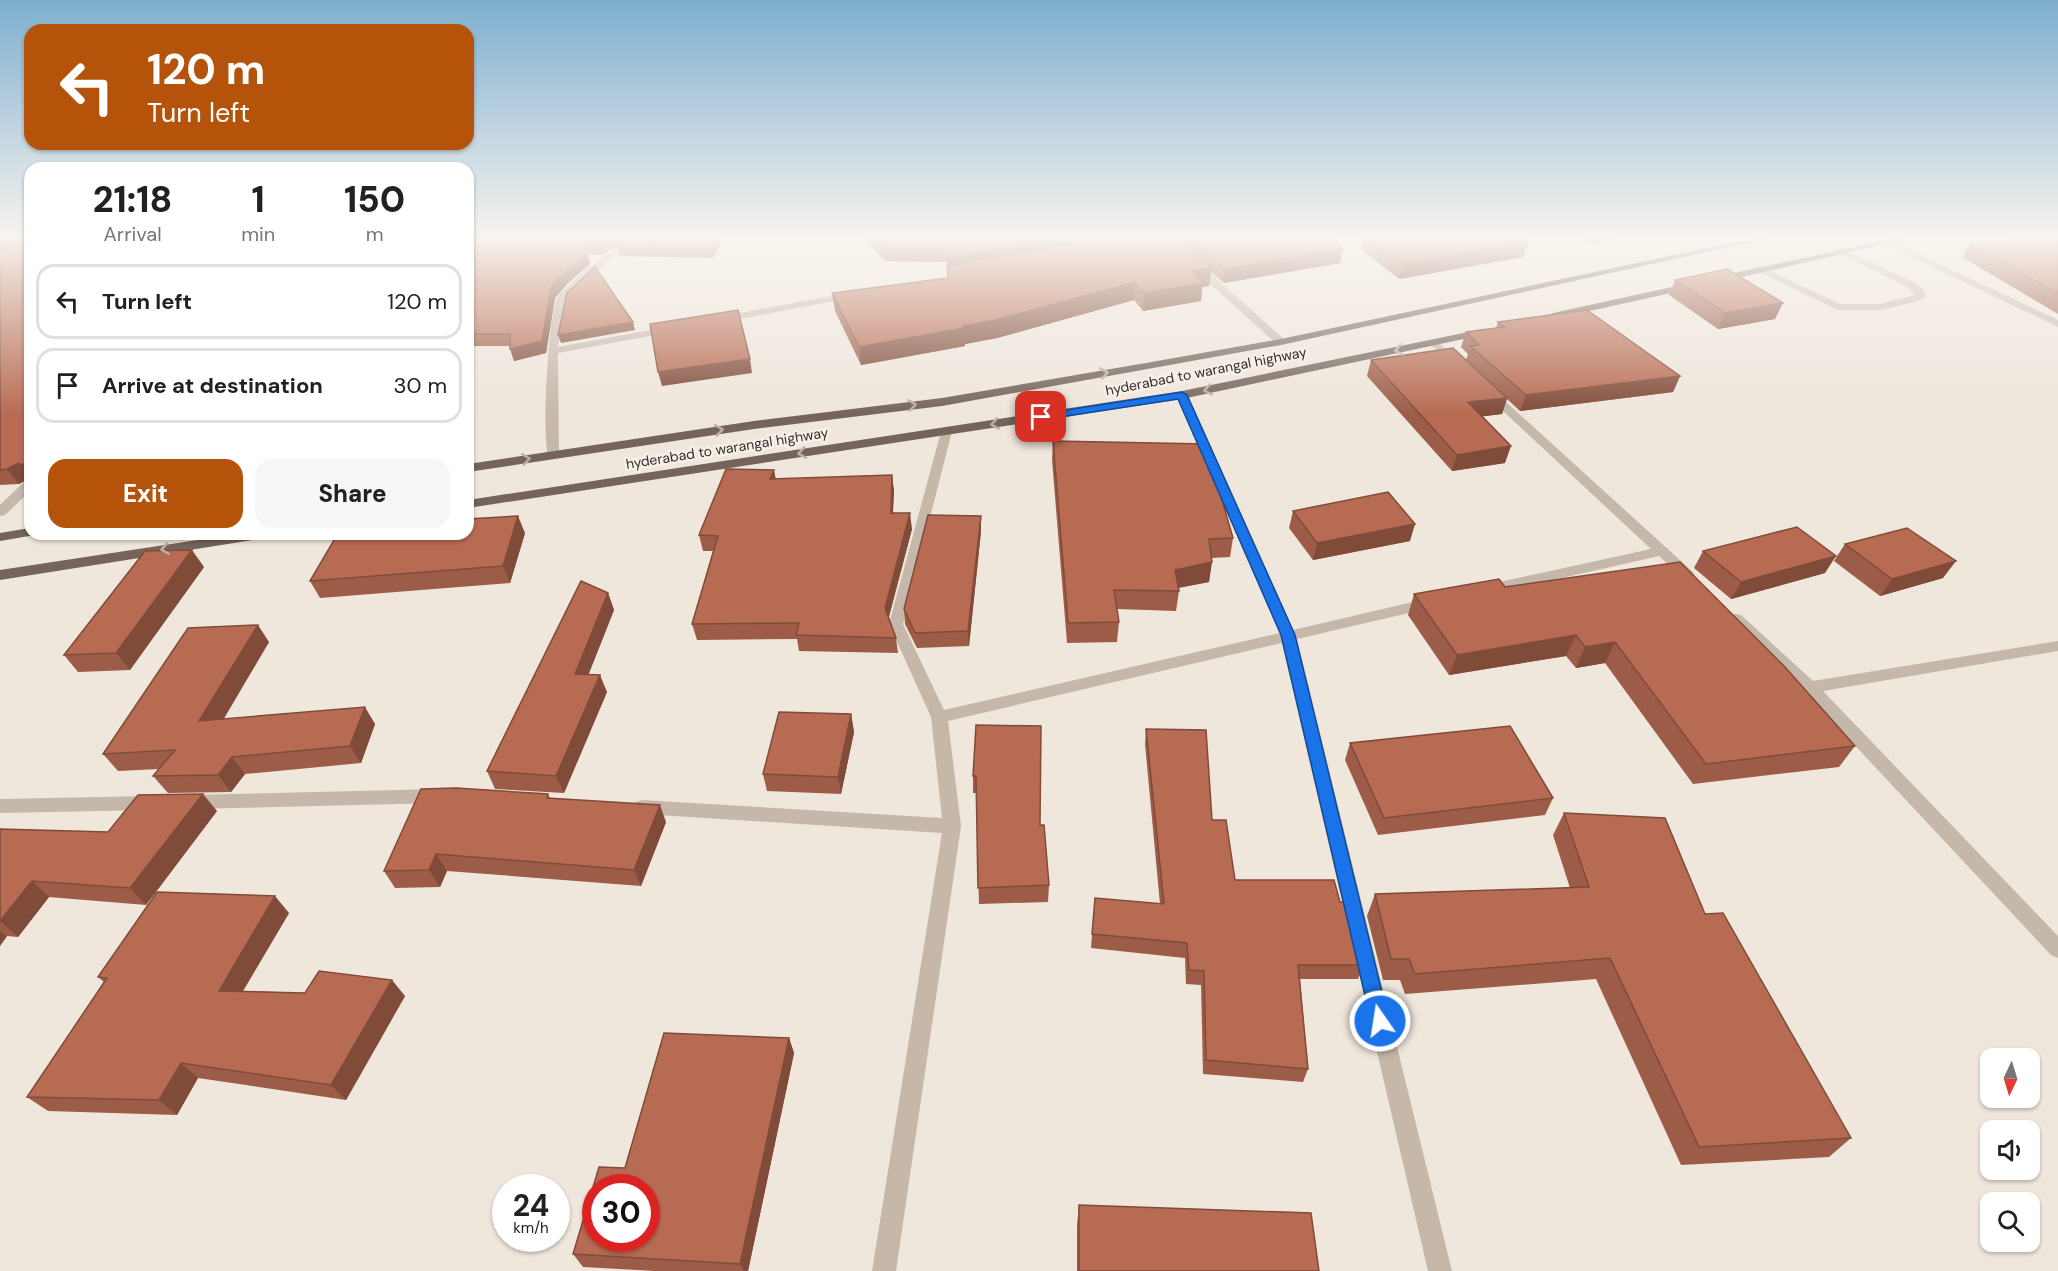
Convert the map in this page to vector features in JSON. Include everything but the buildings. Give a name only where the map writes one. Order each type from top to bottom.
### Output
[{"type":"main road","points":[[474,467],[754,425],[942,402],[1281,342],[1489,297]]},
{"type":"main road","points":[[1539,319],[1638,297]]},
{"type":"main road","name":"hyderabad to warangal highway","points":[[474,503],[1182,395],[1493,330]]},
{"type":"main road","points":[[0,537],[24,533]]},
{"type":"main road","points":[[0,575],[226,540]]},
{"type":"street","points":[[553,455],[552,351],[564,297]]},
{"type":"street","points":[[705,322],[841,297]]},
{"type":"street","points":[[1231,297],[1281,342]]},
{"type":"street","points":[[1818,297],[1838,307],[1852,309],[1882,307],[1920,297]]},
{"type":"street","points":[[2002,297],[2058,324]]},
{"type":"street","points":[[552,351],[682,327]]},
{"type":"street","points":[[1435,343],[1696,583]]},
{"type":"street","points":[[1182,395],[1288,635],[1440,1271]]},
{"type":"street","points":[[884,1271],[952,826],[939,717],[896,624],[946,431]]},
{"type":"street","points":[[0,512],[24,490]]},
{"type":"street","points":[[1475,593],[1662,551]]},
{"type":"street","points":[[939,717],[1440,601]]},
{"type":"street","points":[[1722,607],[1810,687],[2058,949]]},
{"type":"street","points":[[1810,687],[2058,646]]},
{"type":"street","points":[[0,806],[454,796]]},
{"type":"street","points":[[620,805],[952,826]]},
{"type":"route","points":[[1041,417],[1182,395],[1288,635],[1380,1021]]}]
